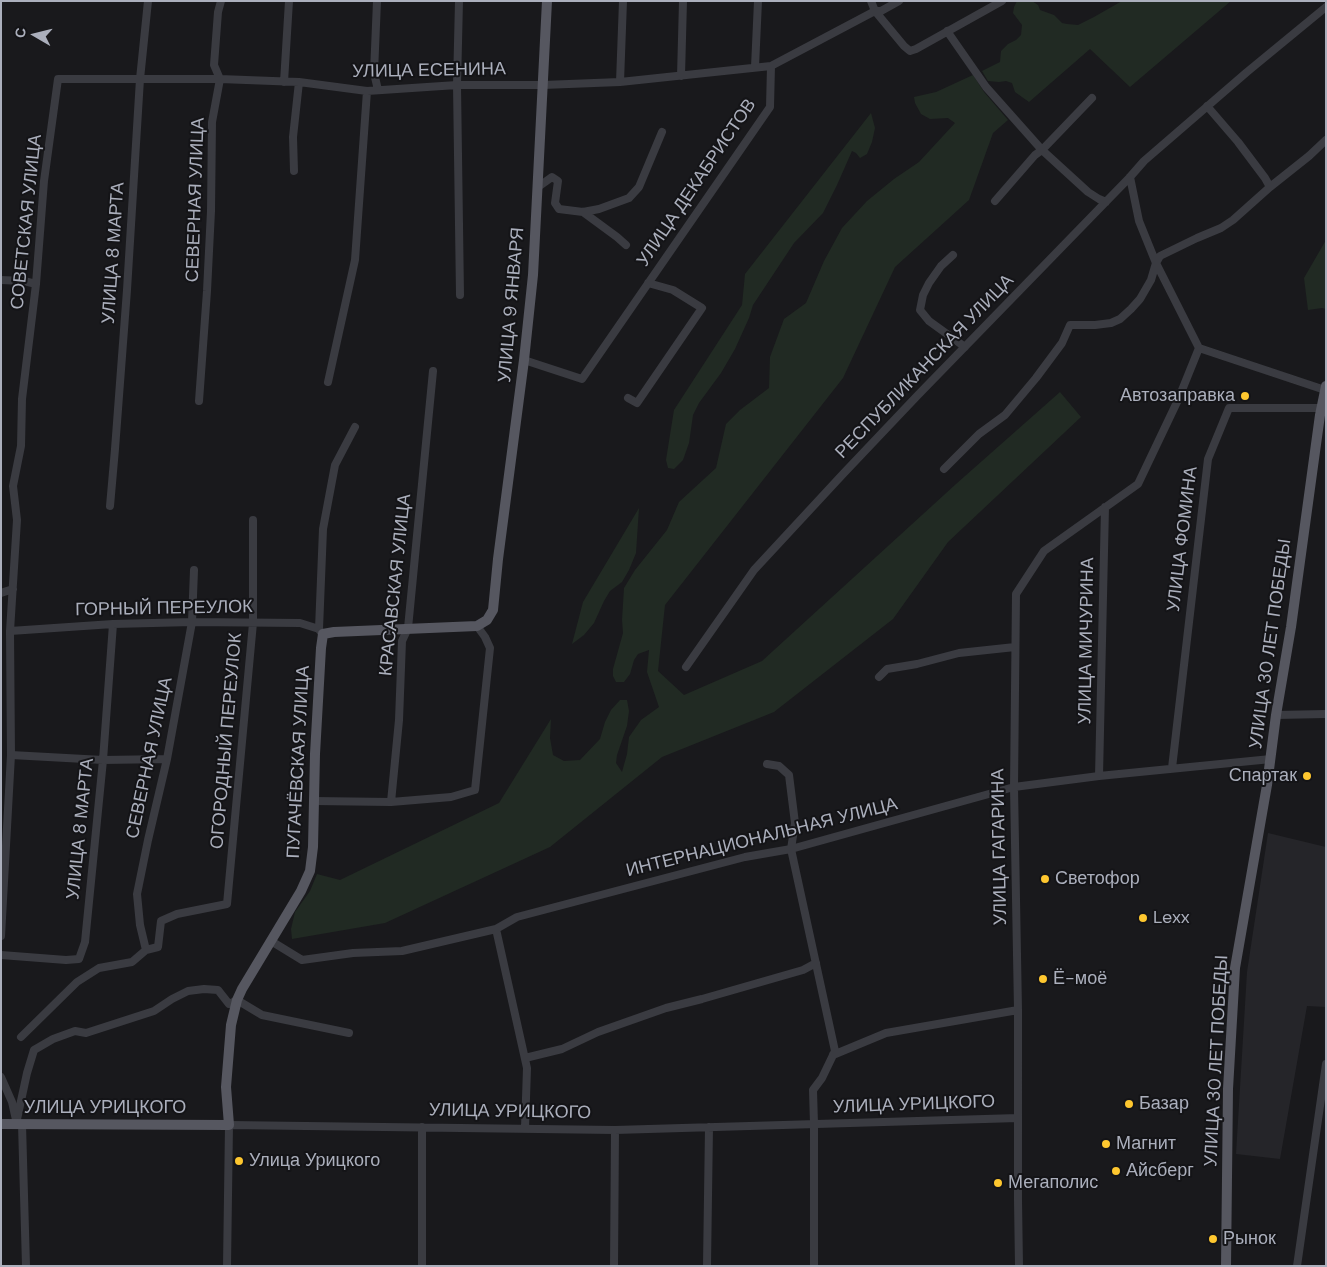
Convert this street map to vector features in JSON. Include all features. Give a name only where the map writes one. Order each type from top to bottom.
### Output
[{"type":"main road","name":"УЛИЦА 9 ЯНВАРЯ","points":[[477,626],[487,620],[493,610],[524,360],[533,274],[548,1]]},
{"type":"main road","name":"УЛИЦА 30 ЛЕТ ПОБЕДЫ","points":[[1226,1266],[1228,1089],[1235,968],[1267,785],[1325,388]]},
{"type":"main road","name":"ГОРНЫЙ ПЕРЕУЛОК","points":[[321,631],[477,626]]},
{"type":"main road","name":"ПУГАЧЁВСКАЯ УЛИЦА","points":[[229,1125],[226,1087],[231,1025],[237,1000],[301,891],[310,871],[313,847],[321,631]]},
{"type":"main road","name":"УЛИЦА УРИЦКОГО","points":[[1,1124],[229,1125]]},
{"type":"street","name":"УЛИЦА 8 МАРТА","points":[[110,506],[127,290],[140,79],[148,1]]},
{"type":"street","name":"СЕВЕРНАЯ УЛИЦА","points":[[198,402],[211,211],[212,122],[220,79],[214,65],[218,12],[221,1]]},
{"type":"street","points":[[284,82],[289,1]]},
{"type":"street","points":[[377,1],[374,73],[378,90]]},
{"type":"street","points":[[459,1],[457,85],[460,294]]},
{"type":"street","points":[[620,82],[623,1]]},
{"type":"street","points":[[681,76],[684,1]]},
{"type":"street","points":[[755,67],[758,1]]},
{"type":"street","points":[[871,1],[875,11],[910,51],[1002,1]]},
{"type":"street","points":[[770,66],[875,11],[881,11],[899,1]]},
{"type":"street","name":"РЕСПУБЛИКАНСКАЯ УЛИЦА","points":[[686,667],[754,570],[843,474],[1144,161],[1326,7]]},
{"type":"street","points":[[947,31],[986,87],[1042,150],[1088,192],[1106,202]]},
{"type":"street","name":"УЛИЦА ЕСЕНИНА","points":[[58,79],[220,79],[299,82],[367,91],[457,85],[543,85],[620,82],[770,66]]},
{"type":"street","name":"УЛИЦА ДЕКАБРИСТОВ","points":[[524,360],[582,379],[770,107],[770,66]]},
{"type":"street","name":"СОВЕТСКАЯ УЛИЦА","points":[[1,936],[11,755],[10,631],[17,520],[13,486],[21,446],[22,400],[36,284],[44,181],[58,79]]},
{"type":"street","points":[[294,171],[293,137],[299,82]]},
{"type":"street","points":[[328,382],[355,260],[367,91]]},
{"type":"street","points":[[994,201],[1035,155],[1092,98]]},
{"type":"street","points":[[1207,106],[1238,142],[1270,187]]},
{"type":"street","points":[[538,187],[552,177],[558,181],[555,203],[559,208],[583,212],[599,209],[629,198],[639,187],[662,132]]},
{"type":"street","points":[[944,469],[979,434],[1006,415],[1062,343],[1070,325],[1111,323],[1120,318],[1140,299],[1151,280],[1160,256],[1221,228],[1233,220],[1326,140]]},
{"type":"street","points":[[1130,177],[1139,222],[1156,263],[1199,348],[1325,388]]},
{"type":"street","points":[[583,212],[626,245]]},
{"type":"street","points":[[953,255],[941,266],[929,283],[923,295],[920,310],[929,321],[965,347]]},
{"type":"street","points":[[1,280],[24,280],[36,284]]},
{"type":"street","points":[[628,398],[637,403],[702,308],[673,290],[648,284]]},
{"type":"street","name":"УЛИЦА ГАГАРИНА","points":[[1019,1266],[1018,1010],[1014,787],[1016,594],[1044,552],[1138,484],[1178,400],[1199,348]]},
{"type":"street","name":"КРАСАВСКАЯ УЛИЦА","points":[[390,802],[399,720],[402,640],[408,628],[433,371]]},
{"type":"street","name":"УЛИЦА ФОМИНА","points":[[1172,768],[1208,459],[1229,408],[1322,412]]},
{"type":"street","name":"ПУГАЧЁВСКАЯ УЛИЦА","points":[[321,631],[323,529],[335,464],[355,427]]},
{"type":"street","name":"УЛИЦА МИЧУРИНА","points":[[1099,776],[1105,507]]},
{"type":"street","name":"ОГОРОДНЫЙ ПЕРЕУЛОК","points":[[146,950],[158,947],[161,921],[177,914],[227,904],[253,623],[253,520]]},
{"type":"street","name":"СЕВЕРНАЯ УЛИЦА","points":[[146,950],[140,925],[138,894],[148,840],[167,759],[192,622],[194,570]]},
{"type":"street","points":[[1,593],[12,589]]},
{"type":"street","name":"ГОРНЫЙ ПЕРЕУЛОК","points":[[10,631],[113,624],[192,622],[300,623],[321,631]]},
{"type":"street","name":"УЛИЦА 8 МАРТА","points":[[1,955],[66,960],[79,959],[85,942],[104,760],[113,624]]},
{"type":"street","points":[[314,801],[390,802],[451,796],[475,790],[490,648],[477,626]]},
{"type":"street","points":[[879,677],[887,669],[959,653],[1015,647]]},
{"type":"street","points":[[1276,716],[1326,714]]},
{"type":"street","points":[[11,755],[104,760],[167,759]]},
{"type":"street","name":"ИНТЕРНАЦИОНАЛЬНАЯ УЛИЦА","points":[[271,941],[302,960],[353,953],[402,951],[496,929],[517,917],[745,857],[791,849],[1014,787],[1172,768],[1271,759]]},
{"type":"street","points":[[767,764],[779,766],[789,775],[795,823],[791,849],[835,1051],[822,1078],[813,1090],[814,1266]]},
{"type":"street","points":[[1,780],[10,780]]},
{"type":"street","points":[[496,929],[527,1068],[525,1128]]},
{"type":"street","points":[[21,1037],[77,982],[99,968],[132,962],[146,950]]},
{"type":"street","points":[[525,1058],[562,1049],[598,1032],[666,1008],[794,972],[816,963]]},
{"type":"street","points":[[26,1266],[20,1124],[27,1073],[34,1050],[75,1031],[86,1033],[154,1011],[188,991],[204,989],[218,990],[229,1004],[237,1000],[262,1015],[349,1033]]},
{"type":"street","points":[[833,1055],[886,1032],[1018,1010]]},
{"type":"street","points":[[1297,1266],[1323,1108],[1326,1064]]},
{"type":"street","points":[[1,1077],[20,1124]]},
{"type":"street","name":"УЛИЦА УРИЦКОГО","points":[[229,1125],[615,1130],[1018,1118]]},
{"type":"street","name":"ПУГАЧЁВСКАЯ УЛИЦА","points":[[227,1266],[229,1125]]},
{"type":"street","points":[[707,1265],[709,1126]]},
{"type":"street","points":[[422,1127],[422,1266]]},
{"type":"street","points":[[614,1266],[615,1130]]},
{"type":"shaded area","points":[[1017,1],[1032,1],[1038,5],[1040,10],[1054,15],[1062,23],[1078,25],[1122,1],[1231,1],[1130,87],[1090,49],[1029,102],[1015,92],[1012,83],[988,81],[982,71],[1000,62],[1001,51],[1021,35],[1022,25],[1013,13]]},
{"type":"shaded area","points":[[973,75],[984,92],[1008,120],[993,133],[969,200],[895,267],[843,378],[665,605],[658,671],[684,695],[762,661],[1060,392],[1081,417],[948,542],[893,619],[774,712],[662,757],[550,847],[385,923],[292,939],[291,929],[295,912],[310,891],[317,874],[340,880],[499,803],[551,719],[550,738],[553,755],[564,761],[580,760],[600,739],[611,710],[620,700],[627,700],[629,711],[627,726],[616,763],[622,772],[629,737],[641,720],[659,707],[647,672],[649,650],[638,654],[630,674],[624,682],[616,682],[613,676],[613,669],[623,633],[624,588],[635,570],[667,530],[679,502],[716,468],[726,424],[740,410],[769,388],[770,357],[784,319],[806,303],[824,261],[842,228],[867,201],[919,162],[955,123],[948,118],[930,119],[921,114],[914,97],[936,92]]},
{"type":"shaded area","points":[[871,113],[875,128],[867,154],[860,158],[852,151],[823,213],[794,243],[753,305],[735,349],[693,415],[689,443],[683,460],[674,469],[668,468],[666,460],[674,410],[742,305],[745,274]]},
{"type":"shaded area","points":[[1326,240],[1326,309],[1308,310],[1304,278]]},
{"type":"shaded area","points":[[639,508],[636,553],[629,570],[622,582],[610,591],[594,623],[584,635],[572,644],[583,602]]},
{"type":"shaded area","points":[[1268,833],[1326,847],[1326,1007],[1307,1006],[1280,1159],[1236,1154],[1247,972]]},
{"type":"place","name":"Автозаправка","points":[[1245,396]]},
{"type":"place","name":"Спартак","points":[[1307,776]]},
{"type":"place","name":"Светофор","points":[[1045,879]]},
{"type":"place","name":"Lexx","points":[[1143,918]]},
{"type":"place","name":"Ё-моё","points":[[1043,979]]},
{"type":"place","name":"Базар","points":[[1129,1104]]},
{"type":"place","name":"Магнит","points":[[1106,1144]]},
{"type":"place","name":"Улица Урицкого","points":[[239,1161]]},
{"type":"place","name":"Айсберг","points":[[1116,1171]]},
{"type":"place","name":"Мегаполис","points":[[998,1183]]},
{"type":"place","name":"Рынок","points":[[1213,1239]]}]
